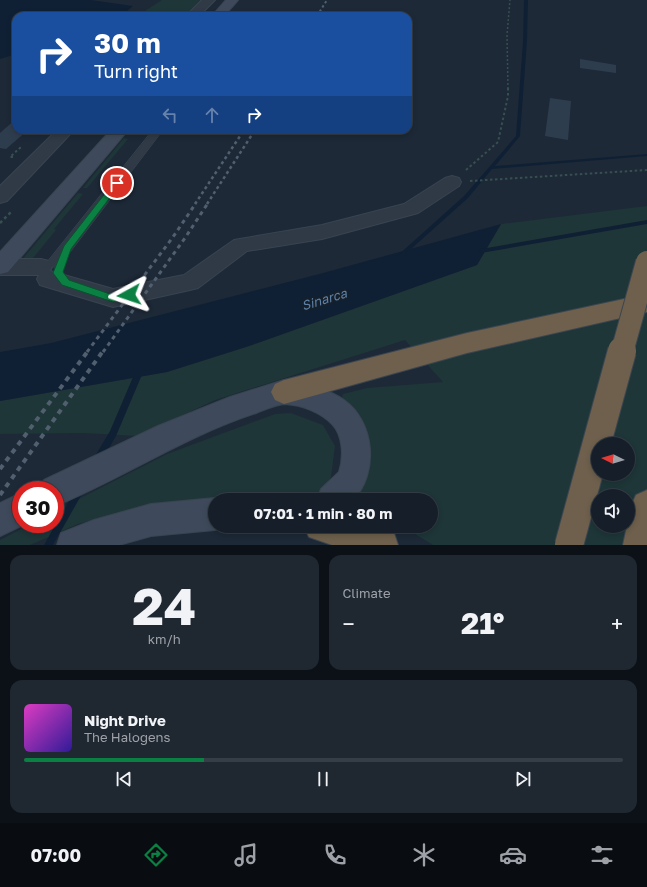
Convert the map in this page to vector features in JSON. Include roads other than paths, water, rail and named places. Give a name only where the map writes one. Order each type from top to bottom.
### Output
[{"type":"highway","points":[[569,545],[647,262]]},
{"type":"highway","points":[[284,392],[467,342],[647,303]]},
{"type":"highway","points":[[639,545],[647,506]]},
{"type":"highway","points":[[350,533],[382,545]]},
{"type":"main road","points":[[222,12],[232,0]]},
{"type":"main road","points":[[0,266],[116,134]]},
{"type":"main road","points":[[64,487],[168,435],[230,409],[284,392],[322,401],[335,409],[347,420],[356,442],[355,468],[350,482],[339,493]]},
{"type":"main road","points":[[0,520],[12,514]]},
{"type":"main road","points":[[73,545],[94,536],[150,520],[208,515]]},
{"type":"street","points":[[196,12],[209,0]]},
{"type":"street","points":[[0,197],[26,182],[70,134]]},
{"type":"street","points":[[0,266],[52,273],[113,298],[190,282],[241,245],[322,232],[411,208],[452,182]]},
{"type":"street","points":[[0,282],[52,273]]},
{"type":"lane","points":[[52,273],[67,248],[155,134]]},
{"type":"water","points":[[0,0],[91,0],[133,6],[126,12],[12,12],[12,55],[0,59]]},
{"type":"water","points":[[501,224],[477,265],[249,346],[167,372],[0,401],[0,352],[51,343],[323,273]]},
{"type":"waterway","points":[[491,168],[518,136],[525,41],[526,0]]},
{"type":"waterway","points":[[491,168],[647,155]]},
{"type":"waterway","points":[[399,257],[466,197],[491,168]]},
{"type":"waterway","name":"Sinarca","points":[[481,251],[647,222]]},
{"type":"waterway","points":[[98,459],[113,433],[140,370]]},
{"type":"waterway","points":[[48,545],[79,491]]},
{"type":"railway","points":[[320,12],[327,0]]},
{"type":"railway","points":[[195,204],[241,134]]},
{"type":"railway","points":[[207,204],[252,134]]},
{"type":"railway","points":[[87,352],[173,237],[196,203]]},
{"type":"railway","points":[[103,352],[185,238],[208,203]]},
{"type":"railway","points":[[0,469],[88,351]]},
{"type":"railway","points":[[0,495],[103,351]]}]
